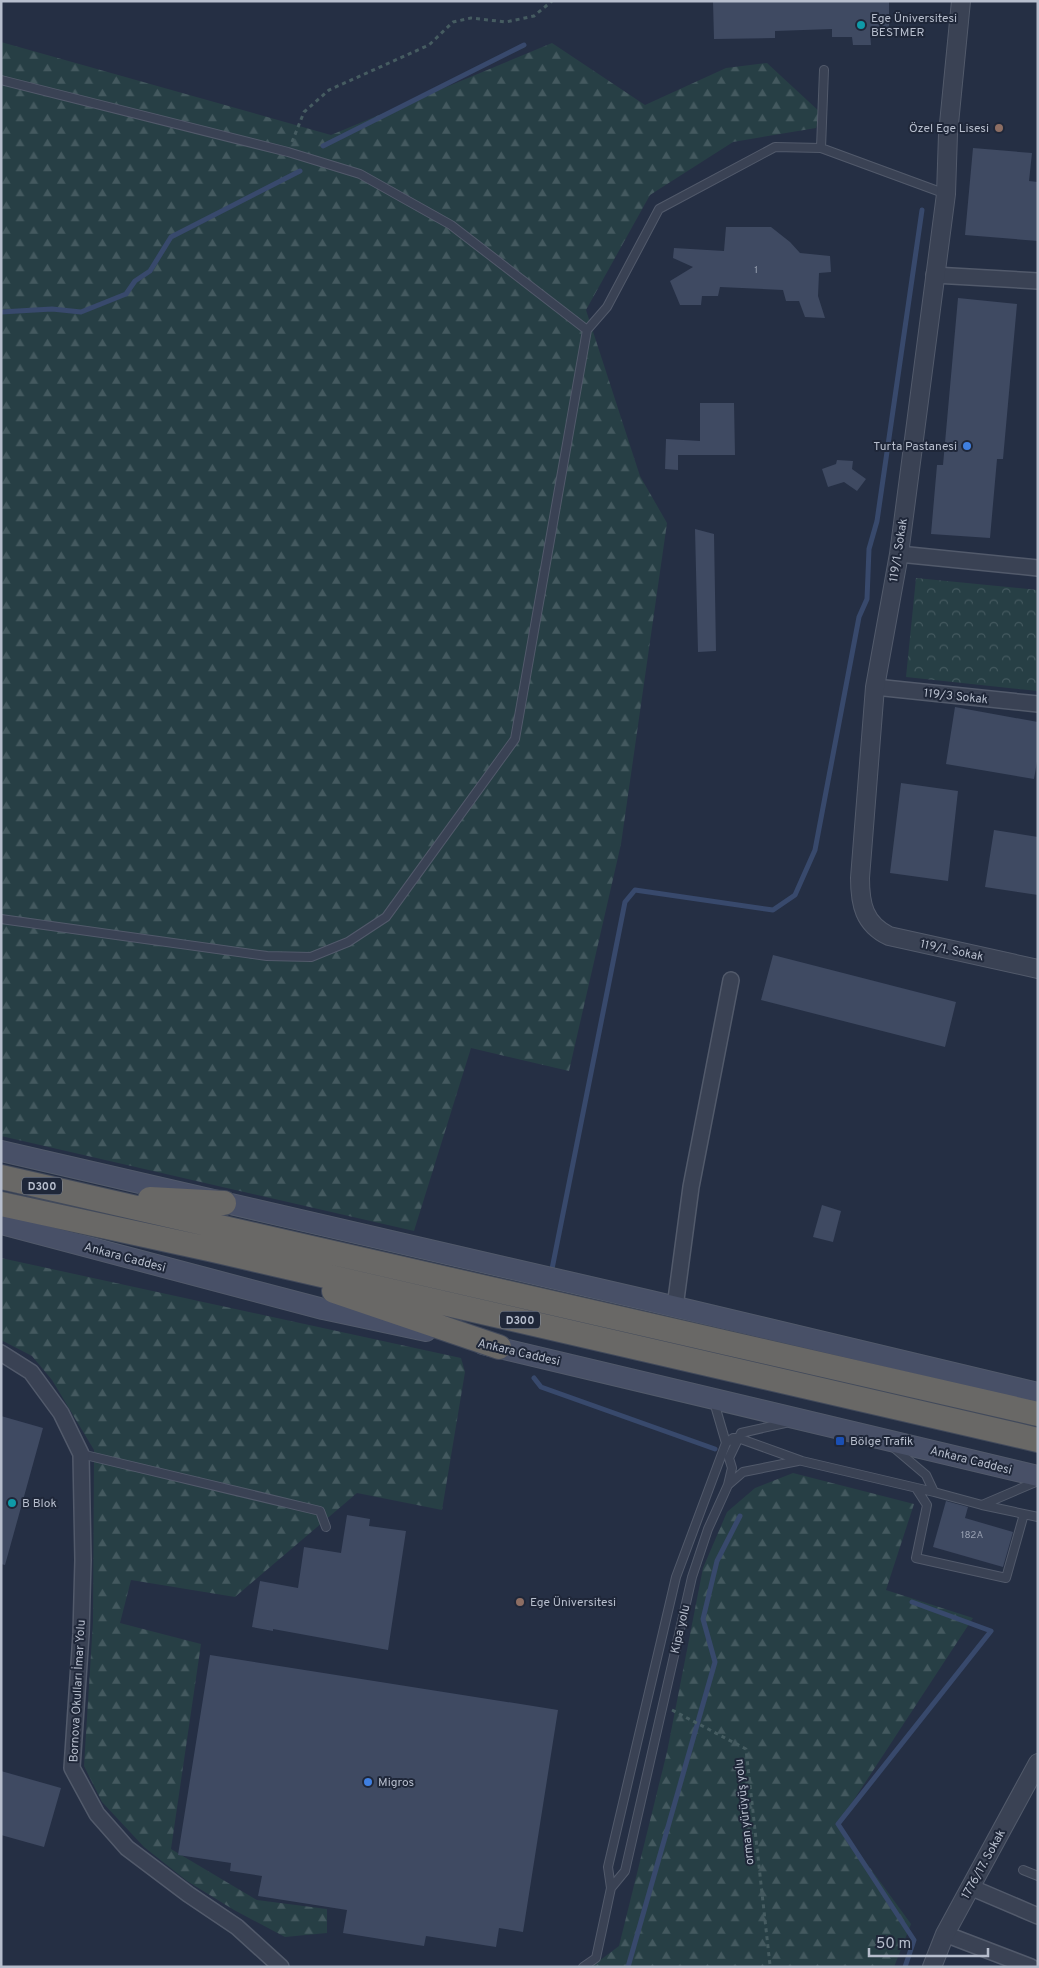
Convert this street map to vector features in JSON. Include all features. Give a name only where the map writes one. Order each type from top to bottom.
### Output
[{"type":"highway","name":"D300","points":[[1,1177],[1038,1414]]},
{"type":"highway","points":[[83,1195],[224,1202]]},
{"type":"highway","name":"Ankara Caddesi","points":[[1,1204],[210,1249],[1038,1440]]},
{"type":"highway","points":[[210,1249],[499,1347]]},
{"type":"main road","points":[[1,1151],[1038,1393]]},
{"type":"main road","name":"Ankara Caddesi","points":[[1,1224],[323,1309],[499,1347],[1038,1476]]},
{"type":"street","name":"119/1. Sokak","points":[[962,1],[948,134],[946,194],[898,554],[875,686],[860,878],[860,901],[867,917],[876,930],[889,936],[1038,969]]},
{"type":"street","points":[[934,275],[1038,281]]},
{"type":"street","points":[[898,554],[1038,568]]},
{"type":"street","name":"119/3 Sokak","points":[[875,686],[1038,704]]},
{"type":"street","points":[[674,1307],[691,1187],[731,980]]},
{"type":"street","name":"Bornova Okulları İmar Yolu","points":[[1,1353],[31,1372],[61,1413],[81,1454],[83,1560],[81,1634],[72,1768],[97,1814],[127,1848],[188,1894],[237,1927],[280,1967]]},
{"type":"street","name":"1776/17. Sokak","points":[[932,1967],[945,1934],[1038,1763]]},
{"type":"street","points":[[970,1887],[1038,1916]]},
{"type":"street","points":[[945,1934],[1031,1967]]},
{"type":"lane","points":[[821,148],[824,70]]},
{"type":"lane","points":[[1,80],[288,152],[360,174],[451,225],[587,330]]},
{"type":"lane","points":[[1,919],[267,956],[311,957],[348,942],[386,916],[515,739],[587,330],[607,307],[659,209],[775,147],[821,148],[946,194]]},
{"type":"lane","points":[[712,1398],[718,1408],[726,1443],[733,1438],[738,1438],[802,1460],[1038,1517]]},
{"type":"lane","points":[[738,1438],[741,1432],[801,1419]]},
{"type":"lane","name":"Kipa yolu","points":[[611,1888],[625,1871],[692,1577],[708,1529],[728,1485],[732,1468],[729,1458],[738,1438]]},
{"type":"lane","points":[[882,1438],[926,1475],[934,1492]]},
{"type":"lane","name":"Kipa yolu","points":[[583,1967],[596,1958],[611,1888],[608,1867],[647,1709],[676,1577],[726,1443]]},
{"type":"lane","points":[[81,1454],[320,1512],[326,1526]]},
{"type":"lane","points":[[728,1485],[744,1472],[802,1460]]},
{"type":"lane","points":[[982,1505],[1038,1481]]},
{"type":"lane","points":[[916,1488],[927,1505],[916,1558],[1006,1578],[1024,1514]]},
{"type":"lane","points":[[1023,1870],[1038,1876]]},
{"type":"path","points":[[288,152],[304,112],[329,90],[429,45],[453,22],[471,18],[506,22],[534,16],[552,1]]},
{"type":"path","name":"orman yürüyüş yolu","points":[[663,1705],[746,1749],[770,1965],[772,1967]]},
{"type":"green space","points":[[1,42],[331,135],[552,43],[645,105],[726,68],[767,63],[821,113],[816,128],[733,142],[650,195],[586,310],[640,476],[667,523],[621,844],[569,1071],[471,1048],[414,1231],[1,1136]]},
{"type":"green space","points":[[916,578],[1038,590],[1038,691],[906,677]]},
{"type":"green space","points":[[1,1258],[461,1358],[465,1372],[442,1510],[357,1493],[235,1597],[131,1580],[120,1623],[201,1644],[171,1849],[257,1900],[327,1909],[327,1933],[285,1937],[234,1910],[187,1881],[144,1847],[102,1802],[84,1766],[93,1621],[94,1450],[52,1380],[32,1356],[1,1340]]},
{"type":"green space","points":[[793,1473],[914,1504],[886,1590],[973,1618],[838,1824],[911,1924],[894,1967],[591,1967],[619,1946],[667,1752],[703,1568],[727,1512],[755,1488]]},
{"type":"building","name":"Ege Üniversitesi BESTMER","points":[[713,1],[889,1],[889,32],[870,33],[871,45],[853,45],[852,37],[832,37],[832,29],[775,31],[775,38],[714,39]]},
{"type":"building","points":[[973,148],[1032,153],[1029,181],[1038,182],[1038,241],[965,235]]},
{"type":"building","points":[[726,227],[771,227],[790,242],[800,253],[830,256],[831,272],[819,273],[818,296],[825,318],[805,317],[799,301],[786,301],[783,290],[720,287],[718,296],[702,296],[701,305],[680,305],[670,281],[693,267],[673,258],[674,248],[724,251]]},
{"type":"building","points":[[958,298],[1017,304],[1003,459],[997,459],[990,538],[931,534],[937,465],[943,465]]},
{"type":"building","points":[[700,403],[734,403],[735,455],[678,455],[678,470],[665,469],[666,439],[700,441]]},
{"type":"building","points":[[837,460],[853,461],[852,469],[866,479],[857,491],[844,482],[828,487],[822,469],[836,464]]},
{"type":"building","points":[[695,529],[714,534],[716,651],[698,652]]},
{"type":"building","points":[[955,707],[1038,722],[1038,756],[1034,779],[946,764]]},
{"type":"building","points":[[901,783],[958,791],[948,881],[890,873]]},
{"type":"building","points":[[994,830],[1038,837],[1038,895],[985,887]]},
{"type":"building","points":[[773,955],[956,1002],[945,1047],[761,1000]]},
{"type":"building","points":[[822,1205],[841,1211],[833,1242],[813,1237]]},
{"type":"building","name":"B Blok","points":[[1,1416],[43,1428],[5,1565],[1,1564]]},
{"type":"building","points":[[946,1501],[968,1507],[965,1518],[1013,1532],[1003,1567],[933,1547]]},
{"type":"building","points":[[347,1515],[370,1519],[369,1526],[406,1531],[388,1650],[273,1629],[273,1631],[252,1627],[260,1581],[298,1588],[304,1547],[341,1553]]},
{"type":"building","name":"Migros","points":[[210,1655],[558,1710],[523,1932],[499,1928],[496,1947],[426,1936],[424,1946],[343,1933],[347,1910],[258,1896],[262,1876],[230,1871],[231,1863],[178,1855]]},
{"type":"building","points":[[1,1771],[61,1788],[44,1847],[1,1835]]},
{"type":"waterway","points":[[323,146],[524,45]]},
{"type":"waterway","points":[[1,312],[52,309],[81,312],[126,294],[135,281],[150,271],[171,237],[300,171]]},
{"type":"waterway","points":[[551,1274],[625,902],[635,890],[773,910],[795,895],[815,850],[859,617],[867,599],[869,549],[877,521],[922,210]]},
{"type":"waterway","points":[[534,1378],[541,1387],[715,1449]]},
{"type":"waterway","points":[[628,1967],[715,1662],[703,1619],[717,1561],[740,1516]]},
{"type":"waterway","points":[[905,1967],[914,1940],[838,1824],[991,1631],[912,1602]]},
{"type":"place","name":"Ege Üniversitesi BESTMER","points":[[861,25]]},
{"type":"place","name":"Özel Ege Lisesi","points":[[999,128]]},
{"type":"place","name":"Turta Pastanesi","points":[[967,446]]},
{"type":"place","name":"Bölge Trafik","points":[[840,1441]]},
{"type":"place","name":"B Blok","points":[[12,1503]]},
{"type":"place","name":"Ege Üniversitesi","points":[[520,1602]]},
{"type":"place","name":"Migros","points":[[368,1782]]}]
